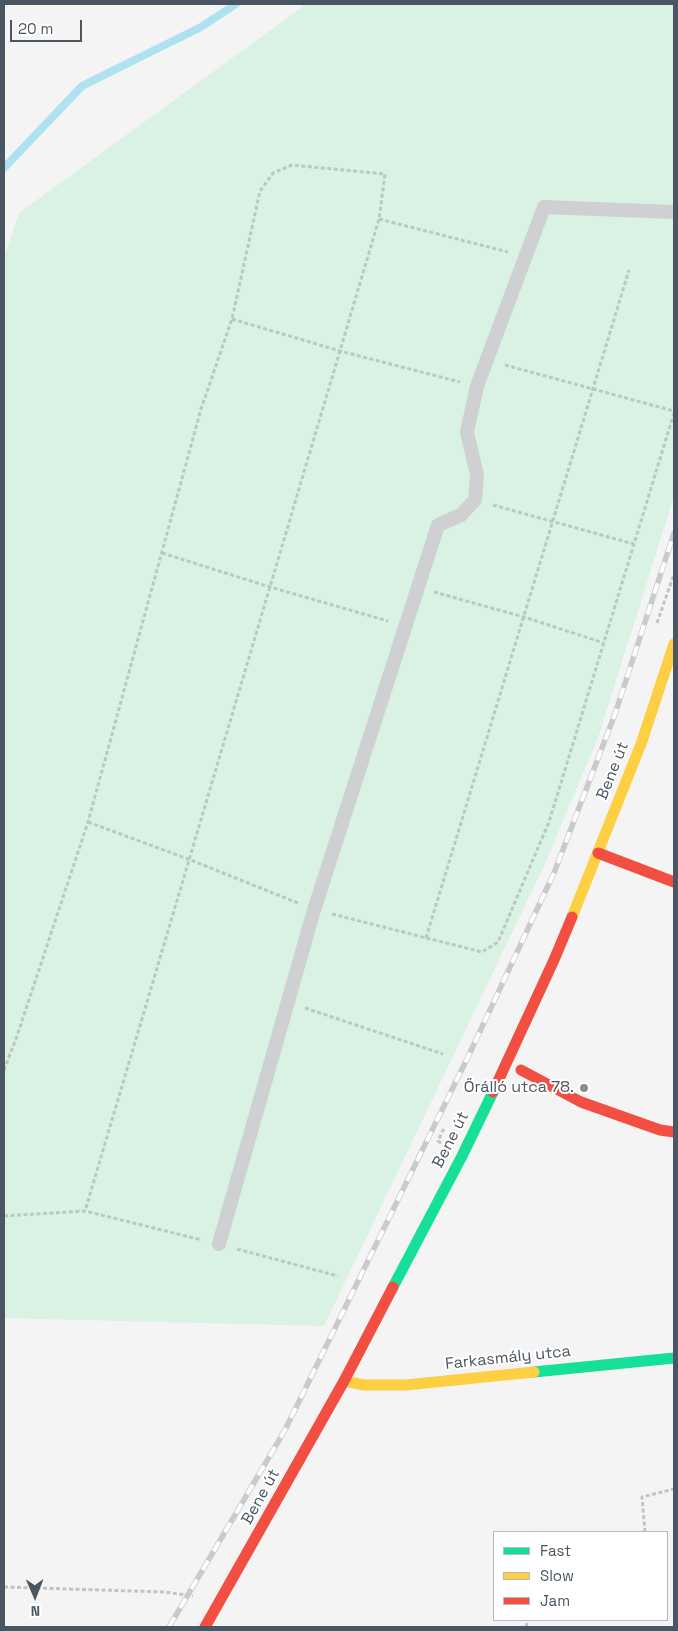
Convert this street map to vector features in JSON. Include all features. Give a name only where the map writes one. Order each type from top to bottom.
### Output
[{"type":"main road","name":"Bene út","points":[[205,1627],[344,1381],[462,1156],[507,1063],[554,960],[598,852],[641,744],[674,644]]},
{"type":"main road","points":[[598,852],[674,882]]},
{"type":"main road","points":[[522,1070],[582,1102],[660,1130],[674,1132]]},
{"type":"main road","name":"Farkasmály utca","points":[[344,1381],[364,1385],[406,1385],[674,1358]]},
{"type":"lane","points":[[219,1244],[314,910],[438,525],[461,515],[475,500],[477,475],[467,432],[477,386],[544,206],[674,212]]},
{"type":"path","points":[[4,1070],[88,822],[202,409],[232,319],[260,191],[273,173],[292,165],[385,174],[379,219],[85,1211],[4,1216]]},
{"type":"path","points":[[379,219],[526,256]]},
{"type":"path","points":[[426,938],[629,270]]},
{"type":"path","points":[[232,319],[340,351],[477,386]]},
{"type":"path","points":[[88,822],[188,859],[314,910],[482,952],[498,942],[549,822],[674,412],[487,360]]},
{"type":"path","points":[[475,500],[634,544]]},
{"type":"path","points":[[162,553],[270,587],[406,626]]},
{"type":"path","points":[[418,587],[524,617],[604,643]]},
{"type":"path","points":[[288,1003],[443,1054]]},
{"type":"path","points":[[646,1531],[642,1497],[674,1489]]},
{"type":"path","points":[[4,1587],[165,1592],[222,1599]]},
{"type":"green space","points":[[302,4],[674,4],[674,496],[598,738],[544,866],[324,1326],[4,1318],[4,257],[19,213],[301,8]]},
{"type":"waterway","points":[[4,168],[82,86],[201,27],[236,4]]},
{"type":"railway","points":[[169,1627],[285,1430],[468,1057],[554,873],[615,714],[674,533]]},
{"type":"traffic: fast","points":[[393,1287],[462,1156],[493,1092]]},
{"type":"traffic: fast","points":[[534,1372],[674,1358]]},
{"type":"traffic: slow","points":[[572,917],[641,744],[674,644]]},
{"type":"traffic: slow","points":[[344,1381],[364,1385],[406,1385],[534,1372]]},
{"type":"traffic: jam","points":[[598,853],[674,882]]},
{"type":"traffic: jam","points":[[493,1092],[572,917]]},
{"type":"traffic: jam","points":[[521,1070],[581,1102],[660,1130],[674,1132]]},
{"type":"traffic: jam","points":[[205,1627],[344,1381],[393,1287]]},
{"type":"place","name":"Őrálló utca 78.","points":[[584,1088]]}]
